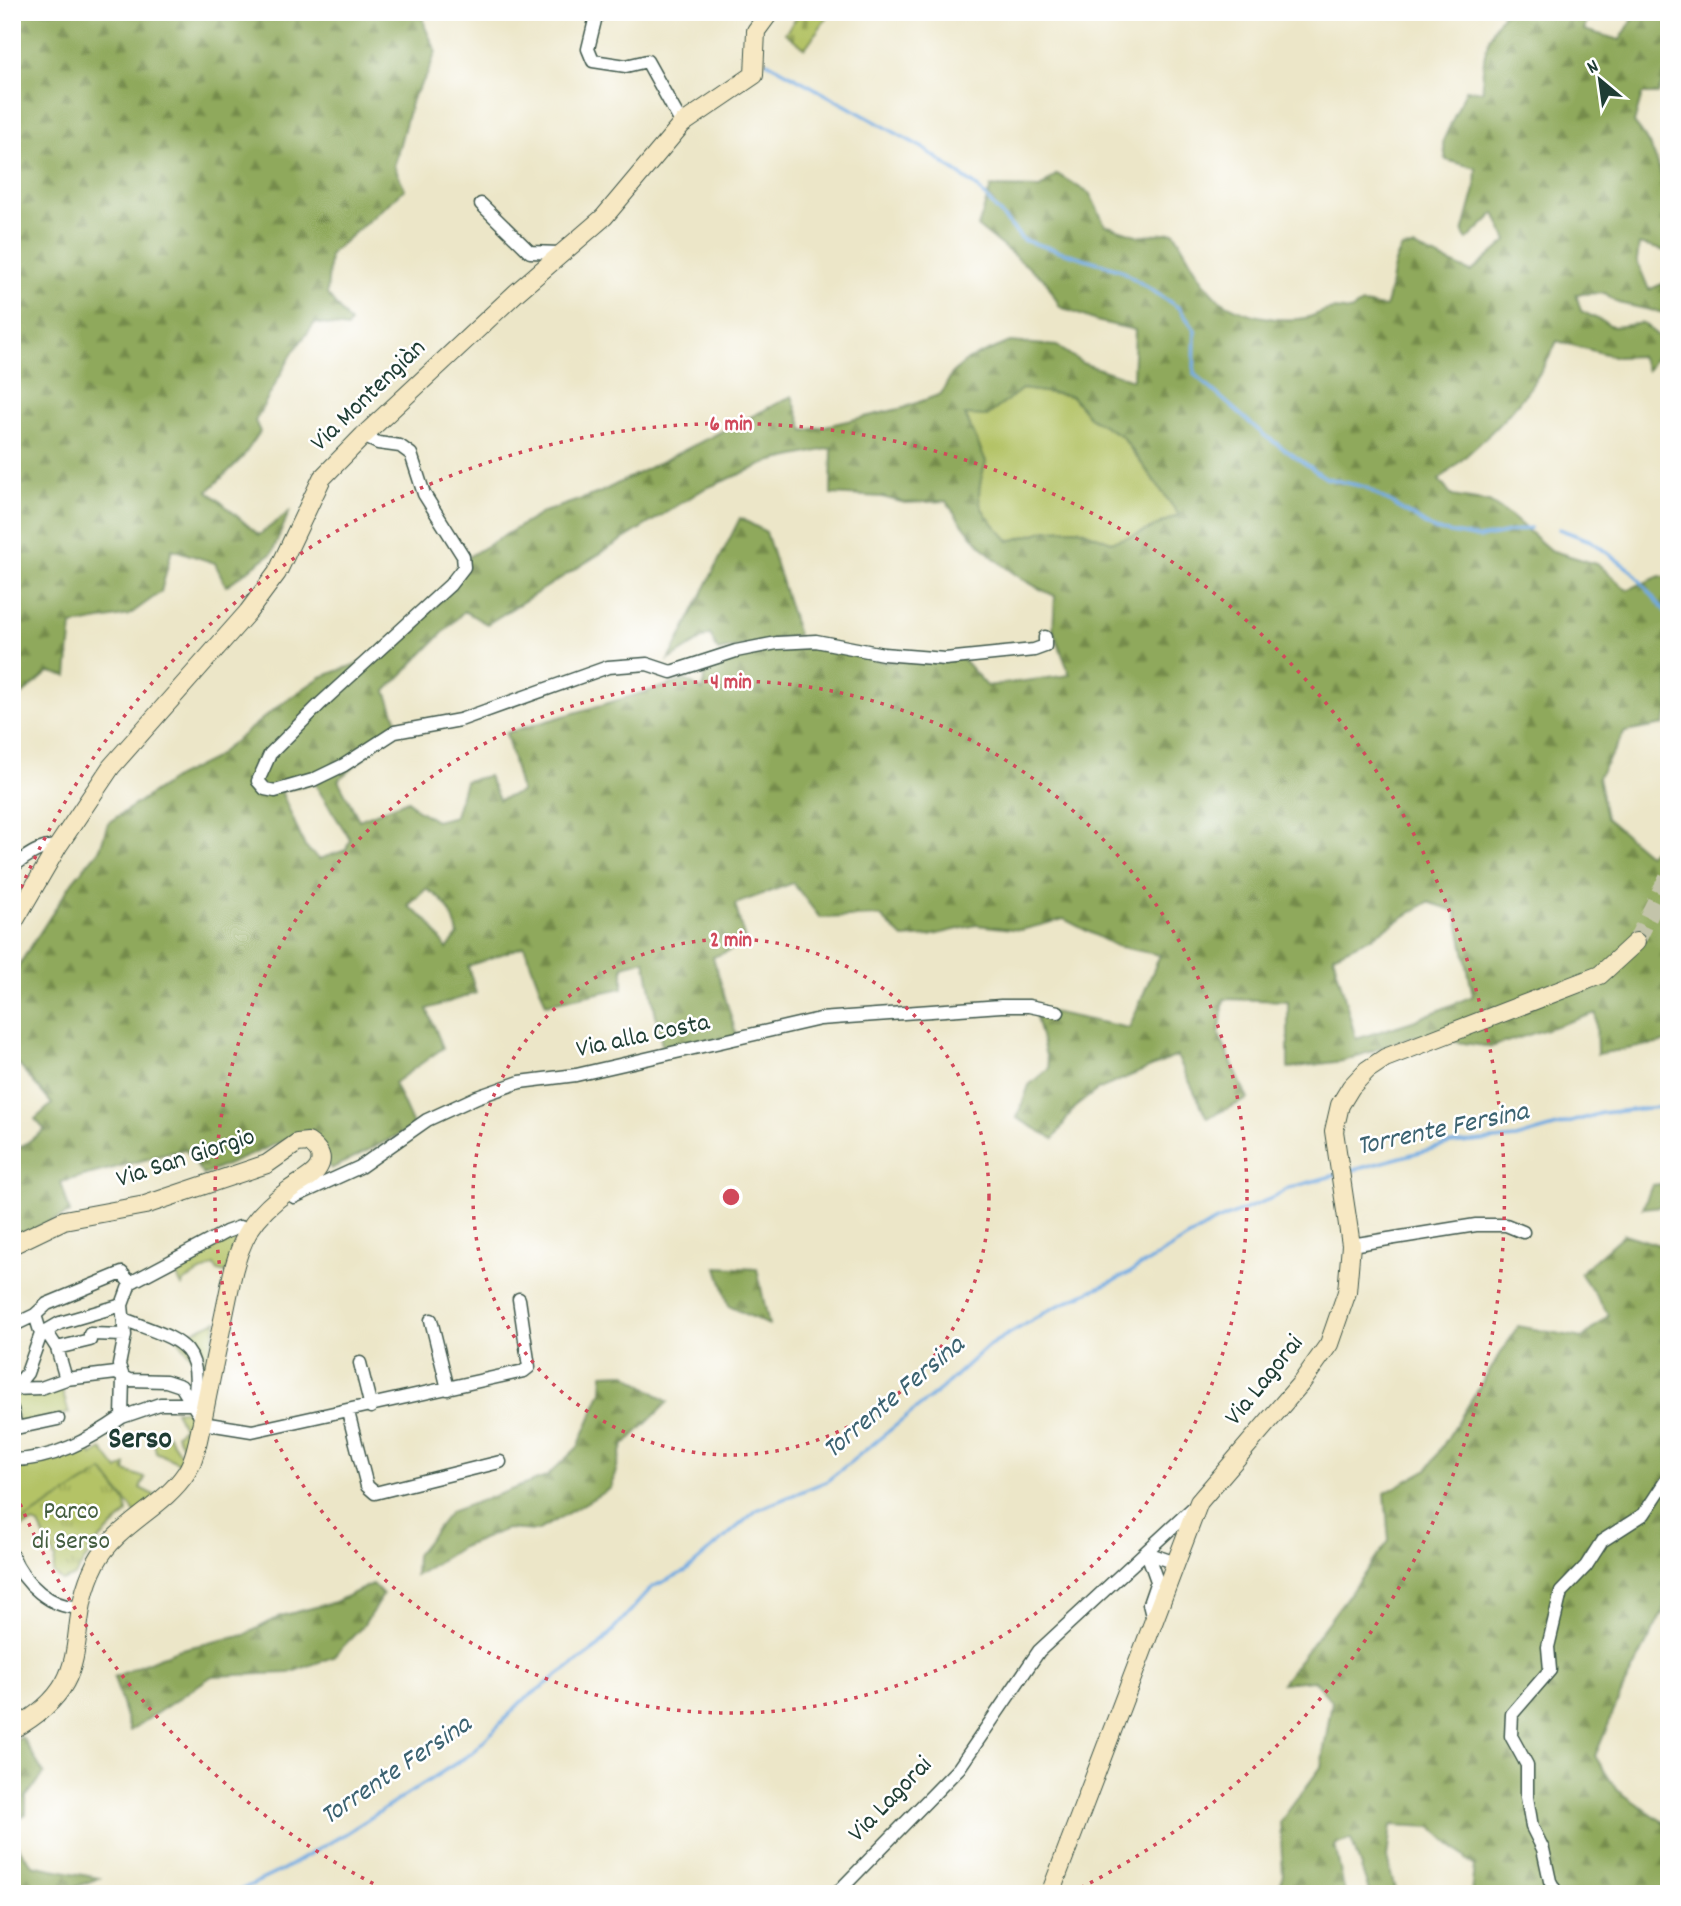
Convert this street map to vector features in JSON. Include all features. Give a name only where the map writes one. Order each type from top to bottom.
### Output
[{"type":"street","points":[[597,12],[588,49],[593,61],[626,66],[647,61],[682,124]]},
{"type":"street","points":[[756,31],[757,12]]},
{"type":"street","points":[[756,31],[770,12]]},
{"type":"street","name":"Via Montengiàn","points":[[12,925],[58,846],[111,767],[248,612],[270,583],[322,478],[363,436],[560,253],[604,217],[682,124],[754,75],[756,31]]},
{"type":"street","points":[[481,204],[530,252],[560,253]]},
{"type":"street","points":[[363,436],[378,443],[400,446],[411,454],[424,494],[463,556],[464,567],[450,585],[321,703],[270,754],[258,781],[265,789],[275,791],[313,780],[344,765],[395,732],[460,720],[608,667],[647,664],[671,672],[736,651],[777,643],[816,641],[883,654],[945,659],[1034,650],[1045,646],[1045,637]]},
{"type":"street","points":[[12,867],[33,851],[46,846],[58,846]]},
{"type":"street","name":"Via Lagorai","points":[[836,1894],[959,1768],[1039,1651],[1199,1502],[1302,1382],[1329,1344],[1347,1292],[1351,1245],[1334,1139],[1340,1105],[1367,1070],[1385,1058],[1434,1038],[1537,1002],[1600,975],[1636,942]]},
{"type":"street","name":"Via alla Costa","points":[[267,1206],[272,1210],[318,1184],[360,1167],[428,1120],[477,1097],[520,1082],[576,1075],[820,1019],[1002,1006],[1029,1006],[1058,1012]]},
{"type":"street","name":"Via San Giorgio","points":[[12,1245],[64,1220],[145,1205],[267,1164],[297,1143],[308,1142],[317,1148],[321,1159],[317,1170],[267,1206],[249,1228],[237,1250],[188,1471],[166,1497],[119,1536],[98,1559],[87,1582],[78,1648],[69,1677],[49,1704],[12,1730]]},
{"type":"street","points":[[1351,1245],[1476,1225],[1506,1225],[1522,1232]]},
{"type":"street","points":[[122,1417],[123,1377],[119,1365],[125,1335],[122,1305],[130,1283],[226,1232],[240,1227],[249,1228]]},
{"type":"street","points":[[12,1326],[35,1315],[47,1304],[122,1273],[130,1283]]},
{"type":"street","points":[[12,1460],[44,1456],[63,1450],[94,1436],[122,1417],[160,1404],[252,1431],[348,1412],[524,1371],[529,1367],[519,1298]]},
{"type":"street","points":[[13,1389],[27,1373],[43,1333],[60,1323],[122,1305]]},
{"type":"street","points":[[35,1315],[43,1333],[57,1348],[66,1379]]},
{"type":"street","points":[[124,1319],[180,1342],[194,1359],[198,1377],[199,1415]]},
{"type":"street","points":[[431,1321],[448,1389]]},
{"type":"street","points":[[57,1348],[90,1340],[90,1334],[125,1335]]},
{"type":"street","points":[[360,1363],[370,1407]]},
{"type":"street","points":[[13,1389],[41,1388],[66,1379],[116,1373],[123,1377],[166,1381],[181,1386],[199,1415]]},
{"type":"street","points":[[12,1409],[14,1428],[58,1419]]},
{"type":"street","points":[[348,1412],[366,1486],[375,1493],[500,1462]]},
{"type":"street","points":[[1557,1894],[1550,1881],[1543,1849],[1532,1827],[1527,1765],[1511,1736],[1512,1714],[1550,1670],[1548,1647],[1561,1592],[1586,1566],[1602,1541],[1644,1514],[1669,1476]]},
{"type":"street","name":"Via Lagorai","points":[[1050,1894],[1199,1502]]},
{"type":"street","points":[[1147,1553],[1176,1563]]},
{"type":"street","name":"Via Lagorai","points":[[1147,1553],[1157,1581],[1149,1604],[1154,1621]]},
{"type":"street","points":[[12,1556],[18,1578],[59,1606],[82,1606]]},
{"type":"green space","points":[[12,12],[423,12],[425,27],[436,51],[427,75],[412,99],[394,166],[405,189],[330,254],[327,294],[350,323],[347,328],[315,323],[293,352],[255,421],[260,432],[242,458],[208,491],[259,535],[289,512],[272,553],[226,586],[215,563],[172,549],[161,592],[129,615],[72,625],[67,676],[49,672],[12,703]]},
{"type":"green space","points":[[801,12],[831,12],[805,48],[785,33]]},
{"type":"green space","points":[[1505,12],[1589,12],[1584,30],[1620,40],[1637,12],[1669,12],[1669,68],[1658,94],[1642,94],[1634,123],[1653,152],[1664,184],[1669,235],[1669,252],[1639,244],[1637,261],[1649,290],[1664,283],[1669,272],[1669,314],[1618,303],[1605,293],[1576,294],[1581,311],[1614,327],[1643,323],[1665,342],[1647,371],[1640,356],[1617,357],[1557,341],[1547,362],[1506,417],[1439,480],[1452,496],[1489,502],[1511,516],[1550,550],[1599,565],[1627,590],[1660,576],[1669,578],[1669,710],[1663,725],[1625,732],[1598,777],[1606,818],[1648,854],[1669,840],[1669,1042],[1597,1054],[1596,1013],[1491,1047],[1415,1036],[1343,1061],[1288,1068],[1288,1001],[1224,999],[1219,1035],[1248,1099],[1207,1118],[1177,1056],[1097,1090],[1074,1108],[1054,1139],[1017,1118],[1029,1085],[1049,1068],[1036,1017],[1047,1011],[1129,1028],[1160,955],[1116,946],[1064,919],[1021,930],[976,925],[929,936],[903,938],[880,916],[820,918],[793,883],[735,904],[746,944],[713,957],[737,1037],[662,1046],[645,960],[623,966],[623,988],[546,1004],[524,946],[468,966],[476,993],[427,1009],[443,1048],[394,1083],[414,1127],[331,1169],[309,1130],[203,1175],[185,1149],[61,1182],[70,1213],[12,1239],[12,1153],[45,1130],[35,1119],[52,1104],[12,1057],[12,976],[73,881],[100,849],[108,823],[176,777],[213,759],[277,707],[321,677],[365,661],[445,597],[468,557],[544,512],[599,493],[792,396],[804,431],[903,408],[941,394],[953,372],[969,359],[1010,342],[1057,346],[1082,363],[1133,380],[1135,330],[1096,321],[1060,307],[1046,281],[978,227],[991,187],[1040,188],[1057,174],[1090,194],[1105,225],[1139,236],[1174,232],[1214,295],[1238,310],[1268,318],[1306,318],[1332,309],[1350,311],[1362,304],[1385,307],[1395,262],[1402,248],[1414,247],[1471,272],[1507,241],[1495,213],[1467,240],[1463,233],[1475,189],[1476,168],[1446,160],[1443,141],[1466,90],[1483,91],[1486,49]],"holes":[[[1022,389],[1072,396],[1089,417],[1122,436],[1179,515],[1141,533],[1111,542],[1079,529],[1048,530],[1009,541],[985,513],[979,498],[986,462],[965,415],[987,416]],[[832,448],[831,494],[882,497],[905,503],[946,501],[969,532],[993,557],[1021,578],[1055,596],[1053,630],[1070,675],[987,686],[961,657],[884,662],[830,647],[759,651],[705,666],[703,691],[686,680],[506,733],[521,792],[499,800],[488,776],[465,781],[455,816],[436,821],[416,809],[408,800],[359,820],[338,780],[399,727],[386,691],[464,611],[487,624],[704,489],[772,461]],[[314,783],[350,839],[346,850],[319,859],[305,847],[281,791]],[[426,889],[443,902],[454,920],[458,935],[447,949],[428,921],[408,906]],[[1428,902],[1456,911],[1473,996],[1413,1021],[1356,1039],[1333,955],[1370,938]]]},
{"type":"green space","points":[[1022,389],[1072,396],[1089,417],[1121,436],[1179,515],[1141,533],[1111,542],[1079,529],[1048,530],[1009,541],[981,506],[979,488],[986,461],[965,414],[987,416]]},
{"type":"green space","points":[[740,518],[766,532],[798,635],[718,651],[710,634],[669,660]]},
{"type":"green space","points":[[1669,1183],[1669,1205],[1643,1208],[1652,1185]]},
{"type":"green space","points":[[239,1230],[226,1273],[218,1271],[214,1265],[184,1281],[182,1286],[171,1265]]},
{"type":"green space","points":[[1624,1234],[1669,1248],[1669,1581],[1665,1608],[1624,1687],[1595,1756],[1616,1789],[1669,1826],[1669,1894],[1471,1894],[1474,1866],[1432,1827],[1391,1825],[1387,1858],[1396,1894],[1370,1894],[1351,1839],[1335,1845],[1345,1894],[1275,1894],[1283,1875],[1280,1822],[1321,1767],[1332,1701],[1313,1680],[1282,1683],[1389,1541],[1385,1493],[1428,1469],[1518,1326],[1582,1338],[1609,1315],[1580,1273]]},
{"type":"green space","points":[[717,1267],[757,1269],[769,1325],[729,1306]]},
{"type":"green space","points":[[217,1321],[207,1366],[198,1365],[177,1338]]},
{"type":"green space","points":[[625,1373],[668,1402],[623,1446],[611,1488],[537,1531],[506,1529],[460,1548],[415,1576],[416,1555],[450,1512],[546,1477],[578,1447],[602,1391],[603,1374]]},
{"type":"green space","points":[[61,1387],[69,1413],[19,1426],[12,1396]]},
{"type":"green space","points":[[175,1410],[190,1411],[196,1425],[188,1457],[176,1434],[183,1428]]},
{"type":"green space","points":[[167,1434],[185,1461],[183,1465],[156,1452],[154,1442]]},
{"type":"green space","points":[[84,1445],[92,1455],[102,1449],[118,1470],[126,1465],[125,1471],[145,1478],[140,1488],[158,1497],[137,1515],[103,1471],[12,1528],[12,1461]]},
{"type":"green space","name":"Parco di Serso","points":[[103,1471],[126,1503],[127,1513],[94,1545],[75,1576],[62,1581],[53,1573],[55,1559],[39,1525],[32,1523],[12,1532],[12,1528]]},
{"type":"green space","points":[[372,1584],[383,1595],[363,1626],[333,1657],[289,1673],[212,1676],[130,1731],[114,1677],[177,1650],[245,1635],[281,1616],[335,1602]]},
{"type":"green space","points":[[22,1737],[44,1774],[26,1797],[26,1814],[12,1823],[12,1742]]},
{"type":"green space","points":[[12,1838],[32,1865],[99,1878],[57,1894],[12,1894]]},
{"type":"waterway","points":[[767,62],[923,148],[977,187],[1023,240],[1119,269],[1179,308],[1195,330],[1194,374],[1264,435],[1326,478],[1365,487],[1435,530],[1480,538],[1530,528]]},
{"type":"waterway","points":[[1559,529],[1591,541],[1632,571],[1669,616]]},
{"type":"waterway","name":"Torrente Fersina","points":[[1346,1172],[1450,1144],[1516,1138],[1602,1113],[1669,1106]]},
{"type":"waterway","name":"Torrente Fersina","points":[[232,1894],[282,1870],[345,1834],[472,1753],[521,1702],[599,1646],[652,1587],[686,1571],[757,1510],[827,1481],[941,1389],[988,1346],[1053,1308],[1126,1275],[1212,1223],[1289,1188],[1336,1175]]},
{"type":"tunnel","points":[[1636,942],[1669,875]]},
{"type":"district","name":"Serso","points":[[140,1441]]}]
